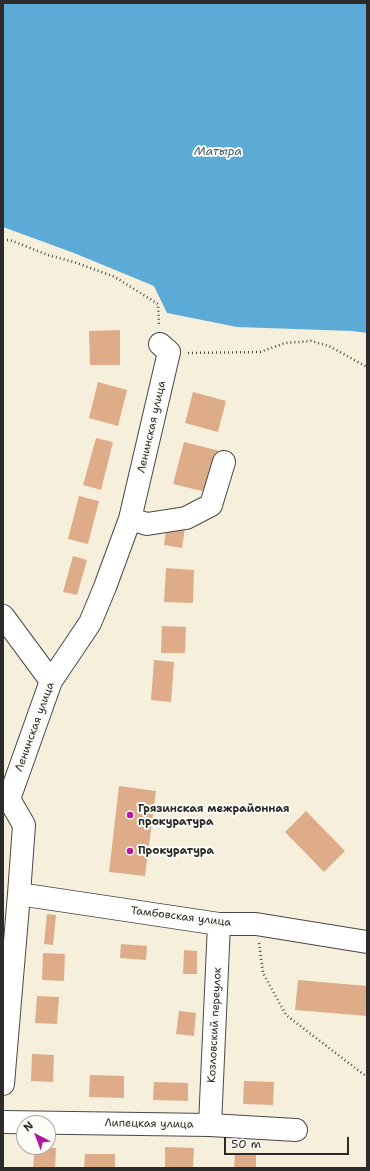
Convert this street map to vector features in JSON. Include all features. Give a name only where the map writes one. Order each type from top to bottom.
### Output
[{"type":"street","name":"Ленинская улица","points":[[3,1084],[24,825],[6,796],[51,680],[90,623],[130,519],[169,352],[160,344]]},
{"type":"street","points":[[130,519],[147,524],[186,518],[211,505],[224,462]]},
{"type":"street","points":[[3,616],[51,680]]},
{"type":"street","name":"Тамбовская улица","points":[[19,894],[219,924],[256,924],[367,942]]},
{"type":"street","name":"Козловский переулок","points":[[210,1125],[219,924]]},
{"type":"street","name":"Липецкая улица","points":[[3,1122],[210,1125],[296,1130]]},
{"type":"path","points":[[3,240],[10,240],[48,255],[74,262],[115,277],[158,304],[160,344]]},
{"type":"path","points":[[188,353],[260,352],[285,343],[311,341],[328,346],[367,367]]},
{"type":"path","points":[[256,924],[263,973],[286,1015],[367,1077]]},
{"type":"water","name":"Матыра","points":[[3,3],[367,3],[367,333],[352,331],[237,327],[167,313],[154,286],[74,253],[3,227]]},
{"type":"building","points":[[120,330],[120,365],[90,365],[89,331]]},
{"type":"building","points":[[98,382],[127,390],[118,426],[89,418]]},
{"type":"building","points":[[193,392],[226,401],[218,432],[185,423]]},
{"type":"building","points":[[96,438],[113,442],[101,490],[83,485]]},
{"type":"building","points":[[184,442],[220,451],[210,493],[173,484]]},
{"type":"building","points":[[79,496],[99,501],[88,544],[68,539]]},
{"type":"building","points":[[167,525],[185,528],[182,548],[164,545]]},
{"type":"building","points":[[73,556],[87,560],[77,595],[63,592]]},
{"type":"building","points":[[166,568],[194,570],[193,603],[164,602]]},
{"type":"building","points":[[162,626],[186,627],[185,653],[161,653]]},
{"type":"building","points":[[154,660],[174,662],[171,702],[151,700]]},
{"type":"building","name":"Прокуратура","points":[[119,786],[156,791],[145,876],[109,872]]},
{"type":"building","points":[[306,811],[345,851],[324,872],[285,832]]},
{"type":"building","points":[[47,914],[56,915],[53,945],[44,944]]},
{"type":"building","points":[[121,944],[147,946],[146,960],[120,958]]},
{"type":"building","points":[[184,950],[197,951],[197,974],[183,974]]},
{"type":"building","points":[[43,953],[65,954],[64,981],[42,980]]},
{"type":"building","points":[[298,980],[367,986],[367,1016],[295,1010]]},
{"type":"building","points":[[37,996],[59,997],[57,1024],[35,1023]]},
{"type":"building","points":[[179,1011],[196,1013],[194,1036],[176,1034]]},
{"type":"building","points":[[32,1054],[54,1055],[53,1082],[31,1081]]},
{"type":"building","points":[[90,1075],[124,1076],[124,1098],[89,1097]]},
{"type":"building","points":[[244,1081],[274,1082],[273,1105],[243,1104]]},
{"type":"building","points":[[154,1082],[188,1083],[188,1101],[153,1100]]},
{"type":"building","points":[[165,1147],[194,1148],[193,1168],[165,1168]]},
{"type":"building","points":[[235,1153],[256,1154],[256,1168],[234,1168]]},
{"type":"building","points":[[85,1154],[115,1154],[115,1168],[84,1168]]},
{"type":"building","points":[[34,1155],[56,1155],[55,1168],[33,1168]]},
{"type":"place","name":"Грязинская межрайонная прокуратура","points":[[130,815]]},
{"type":"place","name":"Прокуратура","points":[[130,851]]}]
